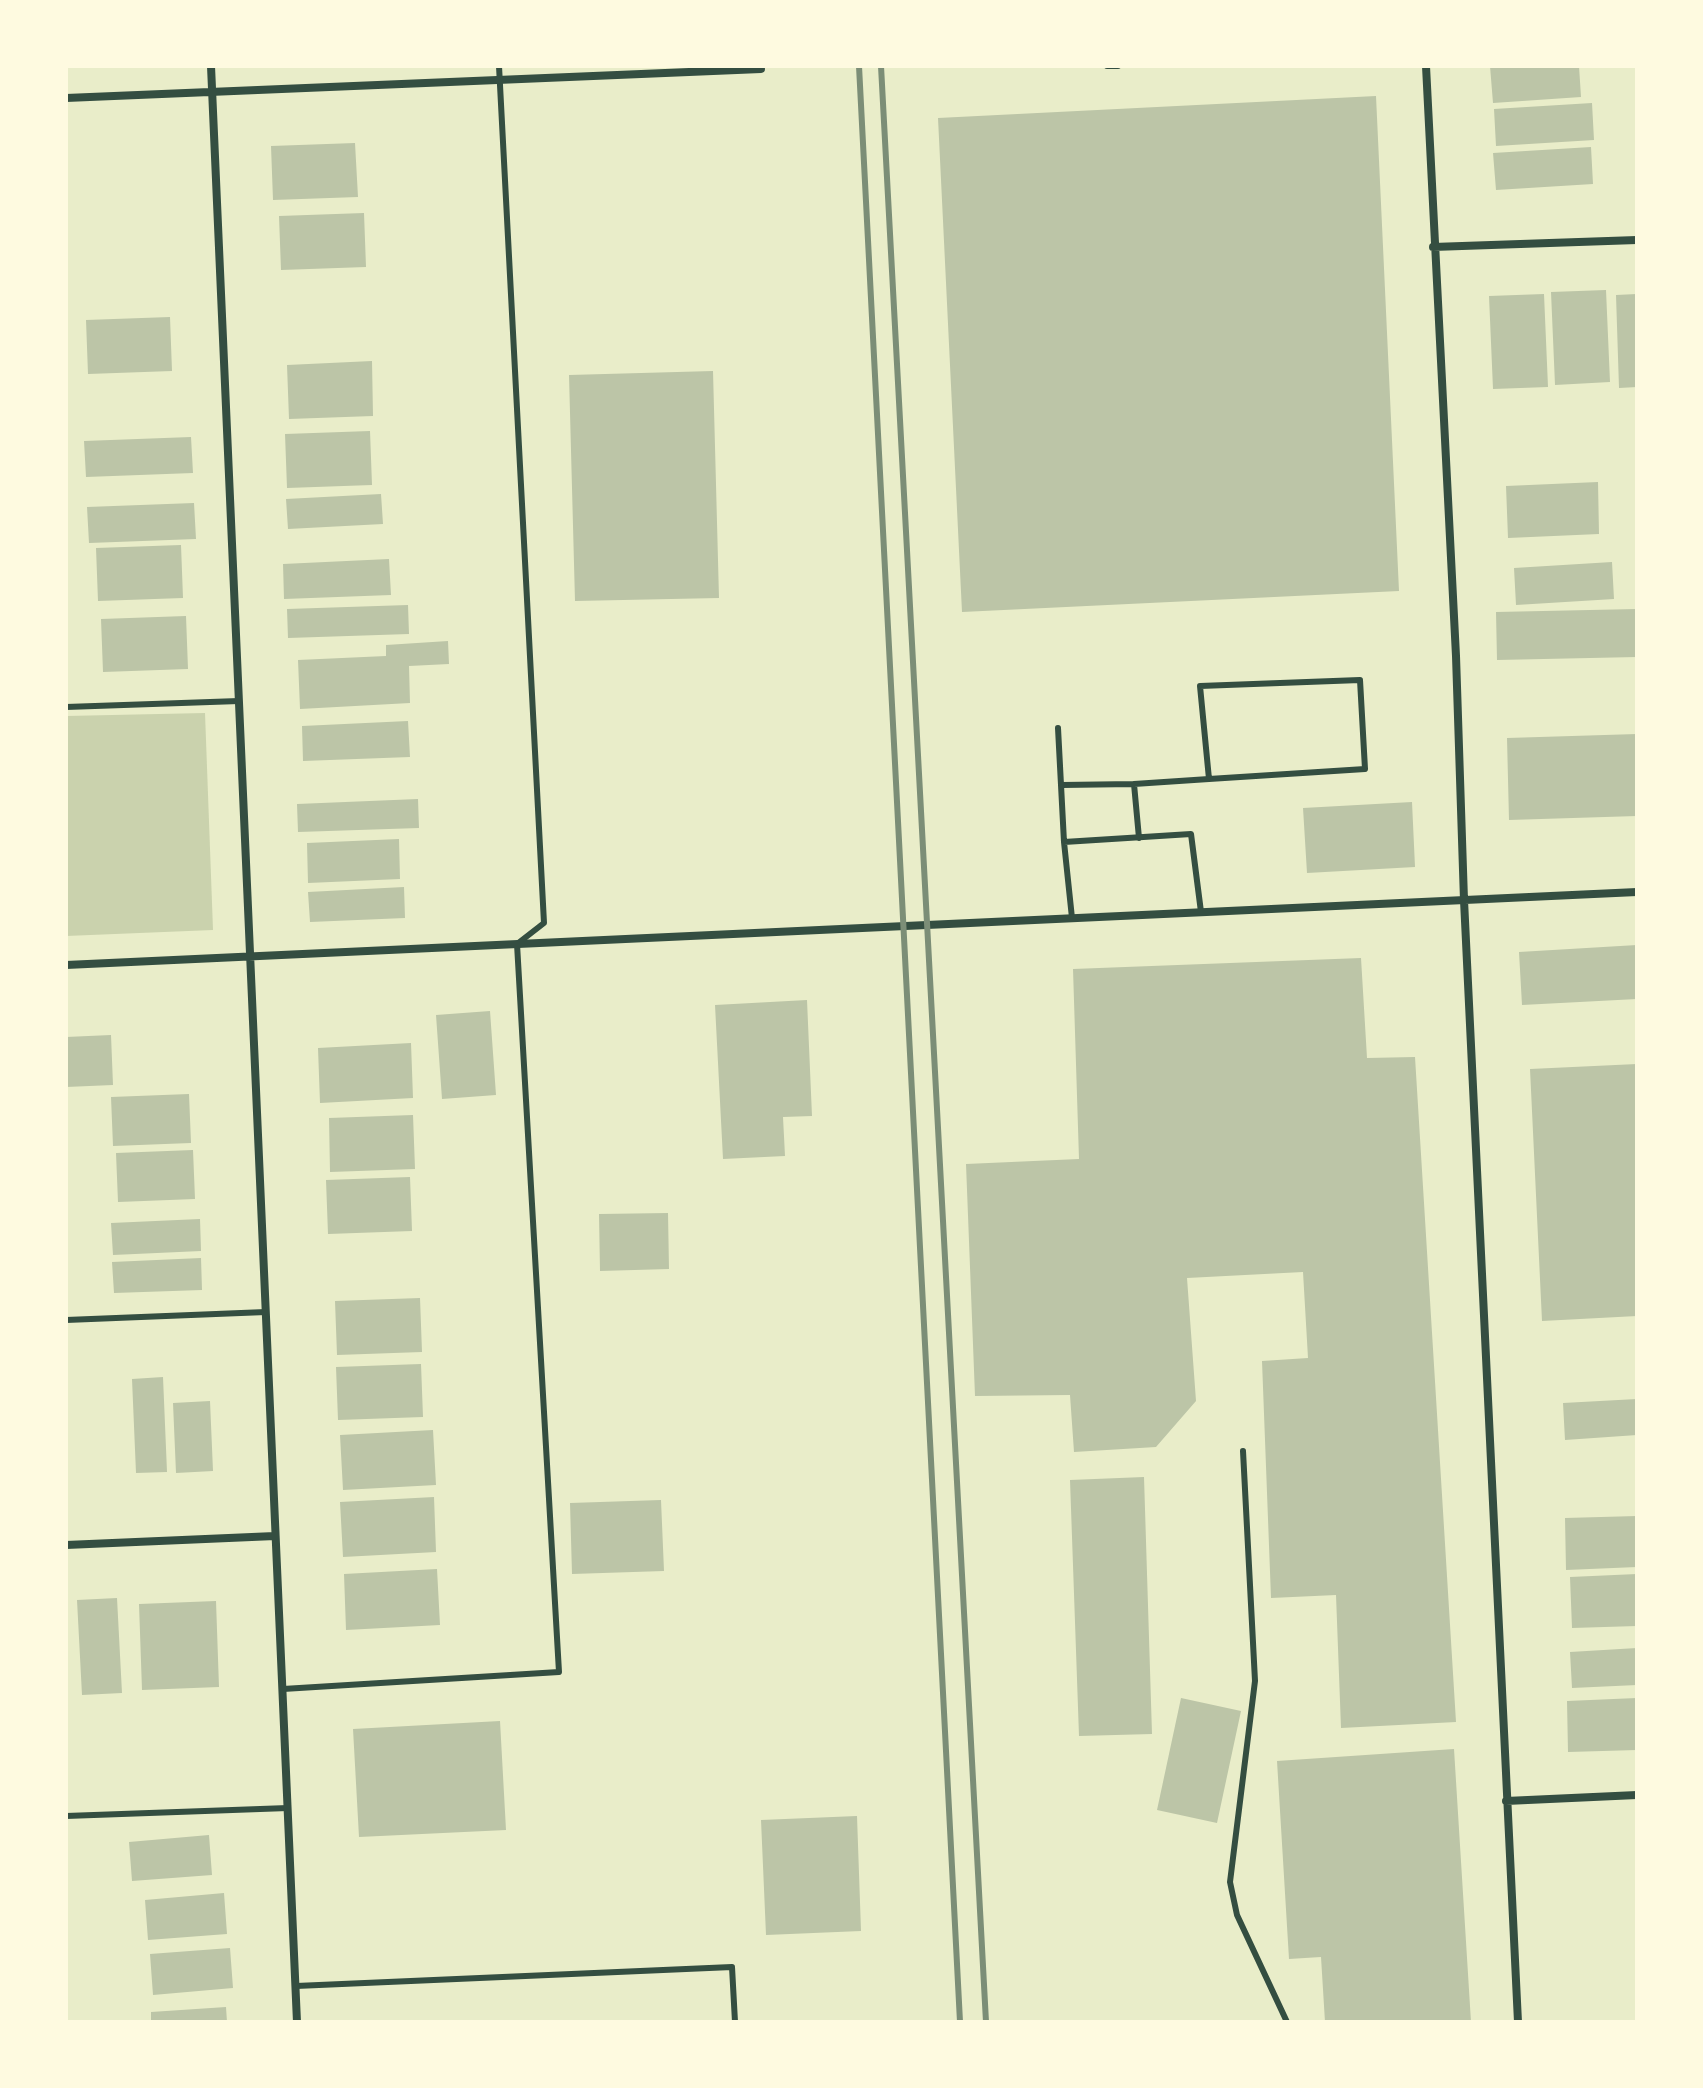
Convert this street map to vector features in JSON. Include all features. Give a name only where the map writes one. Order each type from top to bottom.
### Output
[{"type":"street","points":[[211,66],[297,2022]]},
{"type":"street","points":[[1426,66],[1518,2022]]},
{"type":"street","points":[[66,98],[761,69]]},
{"type":"street","points":[[1433,247],[1637,240]]},
{"type":"street","points":[[66,965],[1637,892]]},
{"type":"street","points":[[66,1545],[275,1536]]},
{"type":"street","points":[[1506,1801],[1637,1795]]},
{"type":"lane","points":[[283,1689],[559,1672],[517,944],[544,923],[499,66]]},
{"type":"lane","points":[[1107,66],[1118,66]]},
{"type":"lane","points":[[1062,785],[1134,784],[1365,769],[1360,680],[1200,686],[1209,779]]},
{"type":"lane","points":[[66,707],[239,701]]},
{"type":"lane","points":[[1058,728],[1072,918]]},
{"type":"lane","points":[[1134,784],[1139,838]]},
{"type":"lane","points":[[1064,842],[1191,834],[1201,912]]},
{"type":"lane","points":[[66,1320],[266,1312]]},
{"type":"lane","points":[[1243,1451],[1255,1681],[1230,1882],[1237,1915],[1287,2022]]},
{"type":"lane","points":[[66,1816],[288,1808]]},
{"type":"lane","points":[[296,1986],[732,1967],[735,2022]]},
{"type":"green space","points":[[205,713],[213,930],[66,936],[66,716]]},
{"type":"building","points":[[1490,66],[1579,66],[1581,97],[1493,103]]},
{"type":"building","points":[[1376,96],[1399,591],[962,612],[938,118]]},
{"type":"building","points":[[1592,103],[1594,140],[1496,146],[1494,109]]},
{"type":"building","points":[[355,143],[358,197],[273,200],[271,146]]},
{"type":"building","points":[[1591,147],[1593,184],[1496,190],[1493,153]]},
{"type":"building","points":[[364,213],[366,267],[281,270],[279,216]]},
{"type":"building","points":[[1606,290],[1610,382],[1555,385],[1551,292]]},
{"type":"building","points":[[1544,294],[1548,387],[1493,389],[1489,296]]},
{"type":"building","points":[[1637,294],[1637,387],[1619,388],[1616,295]]},
{"type":"building","points":[[170,317],[172,371],[88,374],[86,320]]},
{"type":"building","points":[[372,361],[373,416],[289,419],[287,365]]},
{"type":"building","points":[[713,371],[719,598],[575,601],[569,375]]},
{"type":"building","points":[[370,431],[372,485],[287,488],[285,434]]},
{"type":"building","points":[[191,437],[193,473],[86,477],[84,441]]},
{"type":"building","points":[[1598,482],[1599,534],[1508,538],[1506,486]]},
{"type":"building","points":[[381,494],[383,524],[288,529],[286,499]]},
{"type":"building","points":[[194,503],[196,539],[89,543],[87,507]]},
{"type":"building","points":[[181,545],[183,598],[98,601],[96,548]]},
{"type":"building","points":[[389,559],[391,595],[284,599],[283,564]]},
{"type":"building","points":[[1612,562],[1614,599],[1516,605],[1514,568]]},
{"type":"building","points":[[408,605],[409,634],[288,638],[287,609]]},
{"type":"building","points":[[1637,609],[1637,657],[1497,660],[1496,612]]},
{"type":"building","points":[[186,616],[188,669],[103,672],[101,619]]},
{"type":"building","points":[[448,641],[449,664],[409,666],[410,703],[300,709],[298,660],[386,656],[386,645]]},
{"type":"building","points":[[408,721],[410,757],[303,761],[302,726]]},
{"type":"building","points":[[1637,734],[1637,816],[1509,820],[1507,738]]},
{"type":"building","points":[[418,799],[419,828],[298,832],[297,804]]},
{"type":"building","points":[[1412,802],[1415,867],[1307,873],[1303,808]]},
{"type":"building","points":[[399,839],[400,879],[308,883],[307,843]]},
{"type":"building","points":[[404,887],[405,918],[310,922],[308,892]]},
{"type":"building","points":[[1637,945],[1637,999],[1522,1005],[1519,952]]},
{"type":"building","points":[[1361,958],[1367,1058],[1415,1057],[1456,1722],[1341,1728],[1336,1595],[1271,1598],[1262,1361],[1308,1358],[1303,1272],[1187,1278],[1196,1401],[1156,1447],[1074,1452],[1070,1395],[975,1396],[966,1164],[1079,1159],[1073,969]]},
{"type":"building","points":[[807,1000],[812,1116],[783,1117],[785,1156],[723,1159],[715,1005]]},
{"type":"building","points":[[490,1011],[496,1095],[442,1099],[436,1015]]},
{"type":"building","points":[[111,1035],[113,1085],[66,1087],[66,1037]]},
{"type":"building","points":[[411,1043],[413,1098],[320,1103],[318,1048]]},
{"type":"building","points":[[1637,1064],[1637,1316],[1542,1321],[1530,1069]]},
{"type":"building","points":[[189,1094],[191,1143],[113,1146],[111,1097]]},
{"type":"building","points":[[413,1115],[415,1169],[330,1172],[329,1118]]},
{"type":"building","points":[[193,1150],[195,1199],[118,1202],[116,1153]]},
{"type":"building","points":[[410,1177],[412,1231],[328,1234],[326,1180]]},
{"type":"building","points":[[668,1213],[669,1269],[600,1271],[599,1214]]},
{"type":"building","points":[[200,1219],[201,1251],[113,1255],[111,1223]]},
{"type":"building","points":[[201,1258],[202,1290],[114,1293],[112,1262]]},
{"type":"building","points":[[420,1298],[422,1352],[337,1355],[335,1301]]},
{"type":"building","points":[[421,1364],[423,1417],[338,1420],[336,1367]]},
{"type":"building","points":[[163,1377],[167,1472],[136,1473],[132,1379]]},
{"type":"building","points":[[1637,1399],[1637,1435],[1565,1440],[1563,1403]]},
{"type":"building","points":[[210,1401],[213,1471],[176,1473],[173,1403]]},
{"type":"building","points":[[433,1430],[436,1485],[343,1490],[340,1435]]},
{"type":"building","points":[[1144,1477],[1152,1734],[1079,1736],[1070,1480]]},
{"type":"building","points":[[434,1497],[436,1552],[343,1557],[340,1502]]},
{"type":"building","points":[[661,1500],[664,1571],[572,1574],[570,1503]]},
{"type":"building","points":[[1637,1516],[1637,1567],[1566,1570],[1565,1518]]},
{"type":"building","points":[[437,1569],[440,1625],[346,1630],[344,1574]]},
{"type":"building","points":[[1637,1574],[1637,1626],[1572,1628],[1570,1577]]},
{"type":"building","points":[[117,1598],[122,1693],[82,1695],[77,1600]]},
{"type":"building","points":[[216,1601],[219,1687],[142,1690],[139,1604]]},
{"type":"building","points":[[1637,1648],[1637,1685],[1572,1688],[1570,1652]]},
{"type":"building","points":[[1181,1698],[1241,1711],[1217,1823],[1157,1810]]},
{"type":"building","points":[[1637,1698],[1637,1750],[1568,1752],[1567,1701]]},
{"type":"building","points":[[500,1721],[506,1830],[359,1837],[353,1729]]},
{"type":"building","points":[[1454,1749],[1471,2022],[1325,2022],[1321,1957],[1289,1959],[1277,1761]]},
{"type":"building","points":[[857,1816],[861,1931],[766,1935],[761,1820]]},
{"type":"building","points":[[209,1835],[212,1875],[132,1881],[129,1842]]},
{"type":"building","points":[[224,1893],[227,1934],[148,1940],[145,1900]]},
{"type":"building","points":[[230,1948],[233,1988],[153,1995],[150,1954]]},
{"type":"building","points":[[226,2007],[227,2022],[151,2022],[151,2012]]},
{"type":"railway","points":[[859,66],[960,2022]]},
{"type":"railway","points":[[881,66],[986,2022]]}]
